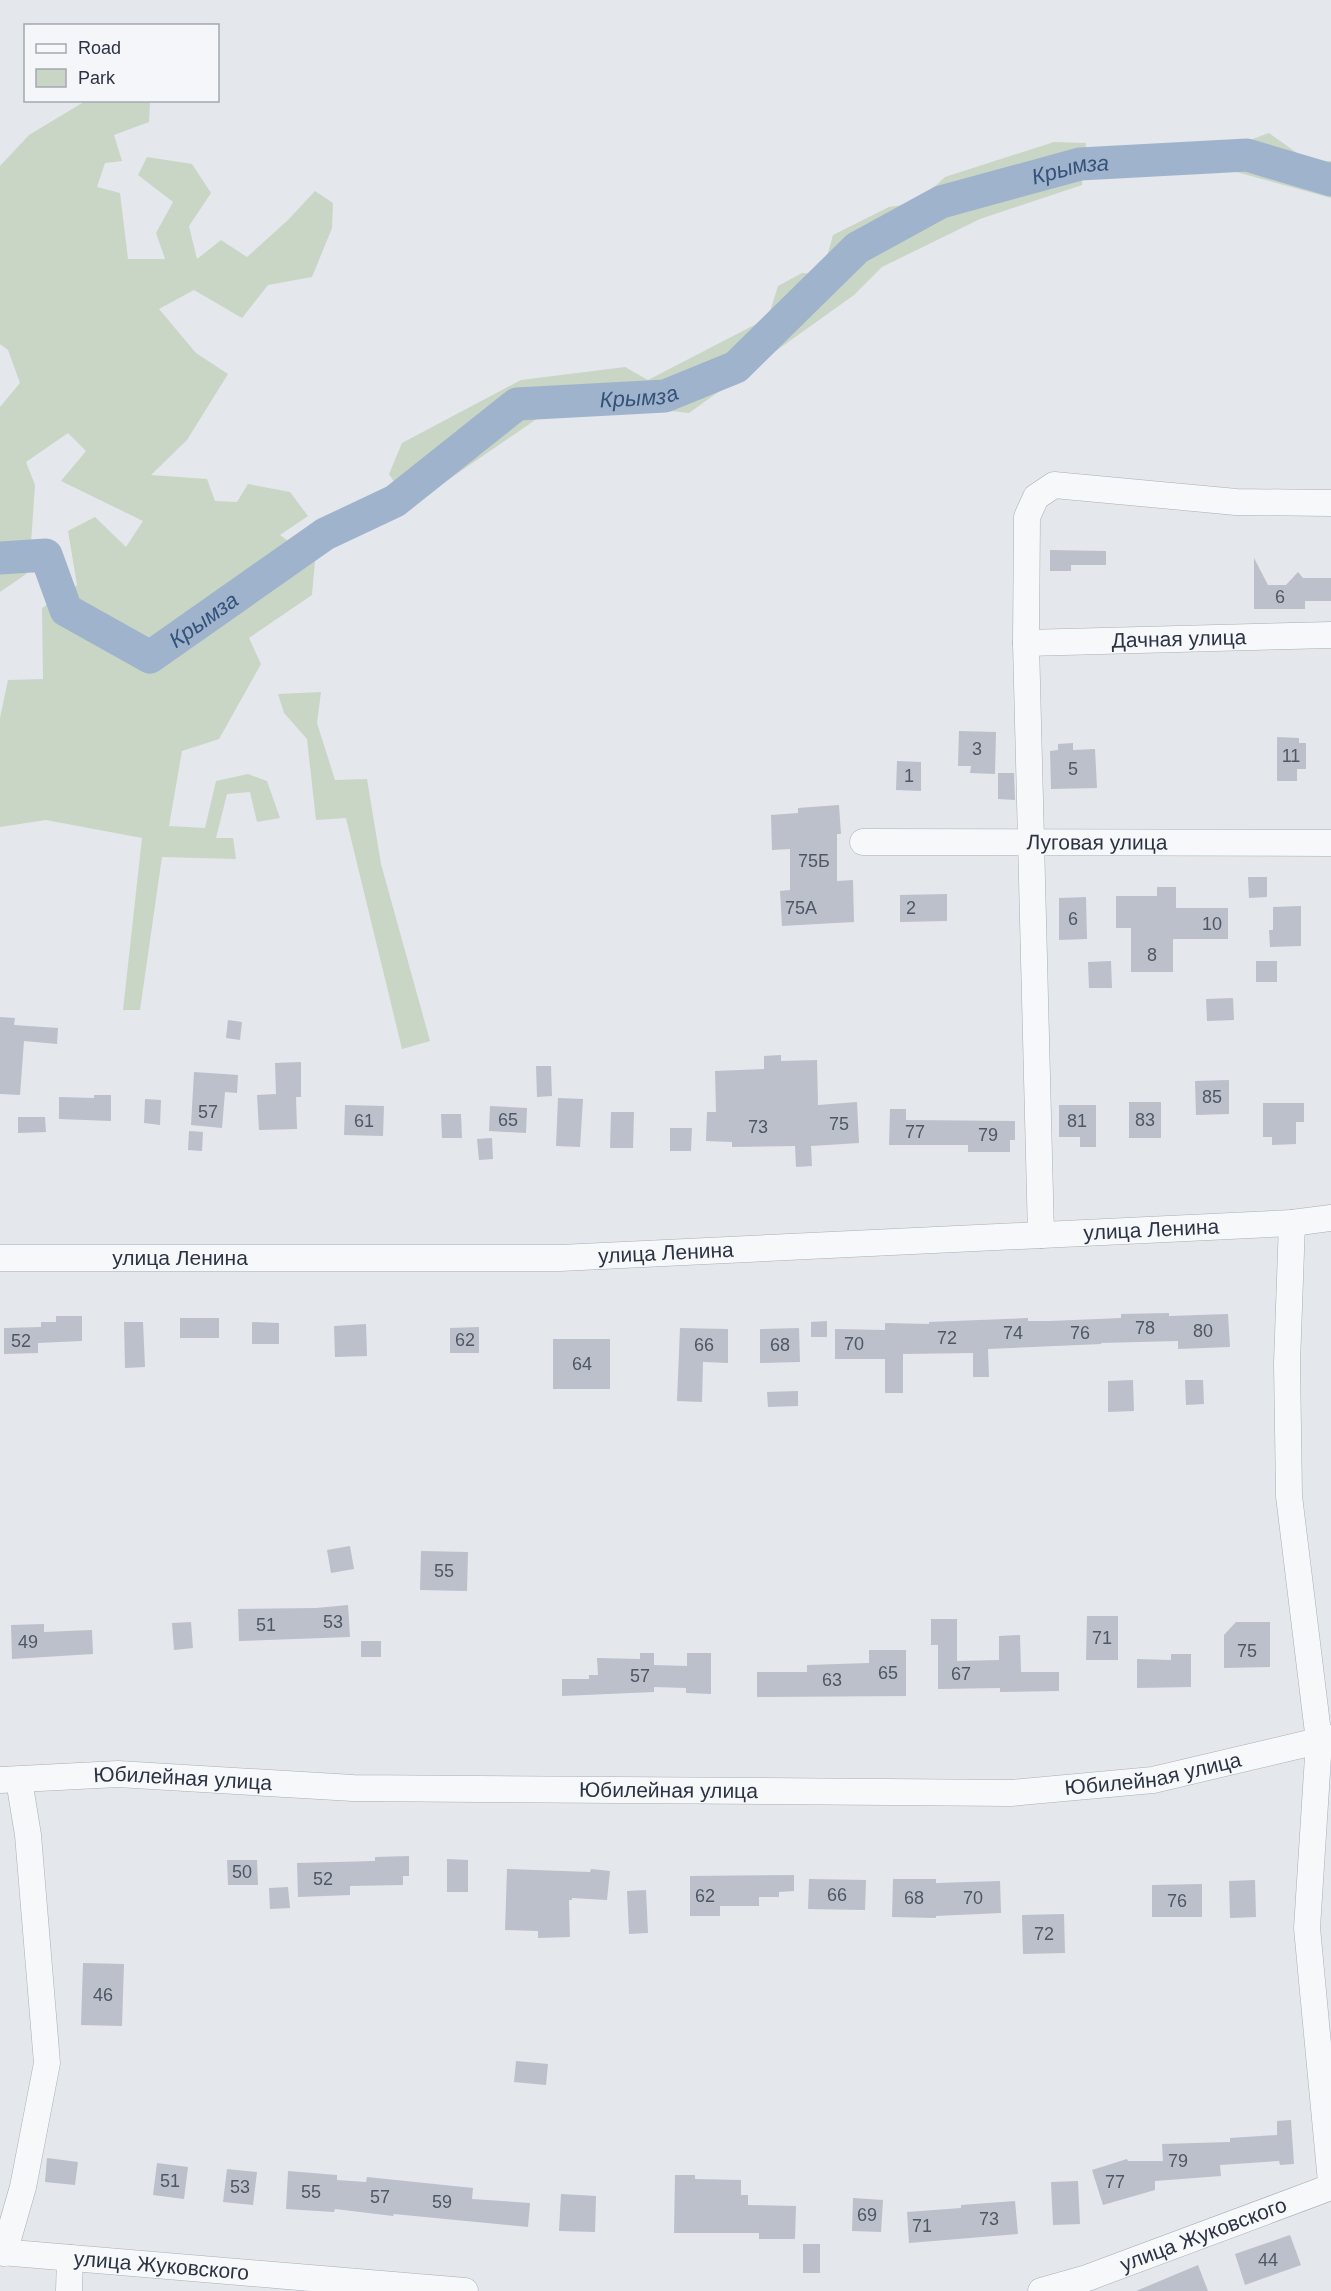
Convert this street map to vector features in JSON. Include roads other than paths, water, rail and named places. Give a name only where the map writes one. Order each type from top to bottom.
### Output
[{"type":"street","points":[[1041,1235],[1026,643],[1027,517],[1036,497],[1054,485],[1236,502],[1331,503]]},
{"type":"street","name":"Дачная улица","points":[[1026,643],[1331,635]]},
{"type":"street","name":"Луговая улица","points":[[863,842],[1331,843]]},
{"type":"street","name":"улица Ленина","points":[[0,1258],[560,1258],[1292,1223],[1331,1218]]},
{"type":"street","points":[[1292,1223],[1287,1363],[1289,1496],[1325,1740],[1307,1929],[1331,2182]]},
{"type":"street","name":"Юбилейная улица","points":[[10,1780],[118,1774],[353,1788],[1011,1793],[1153,1780],[1325,1740]]},
{"type":"street","points":[[2,2252],[23,2187],[47,2063],[27,1835],[10,1780]]},
{"type":"street","name":"улица Жуковского","points":[[1041,2291],[1087,2278],[1331,2187]]},
{"type":"street","name":"улица Жуковского","points":[[2,2252],[465,2291]]},
{"type":"street","points":[[69,2291],[70,2258]]},
{"type":"waterway","name":"Крымза","points":[[0,558],[46,555],[66,610],[150,657],[325,534],[395,501],[517,404],[665,396],[736,367],[857,248],[941,202],[1080,164],[1247,155],[1331,180]]}]
